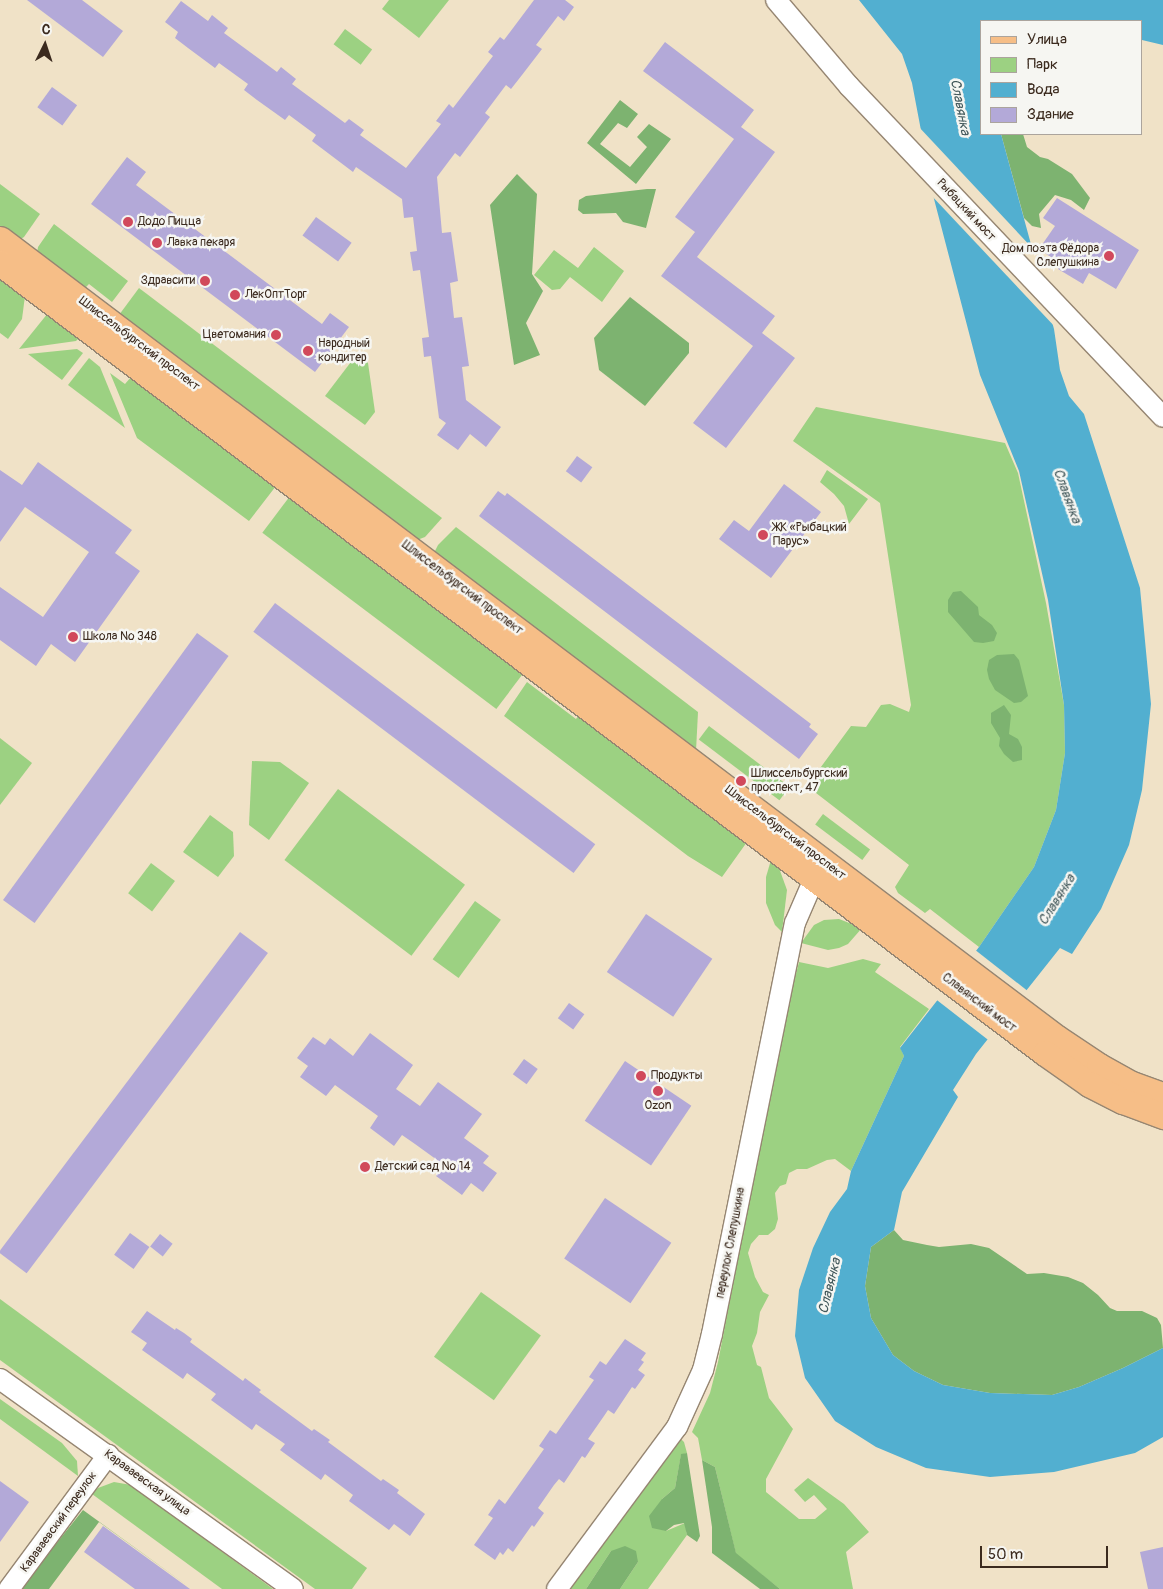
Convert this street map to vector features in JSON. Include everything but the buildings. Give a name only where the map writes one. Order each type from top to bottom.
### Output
[{"type":"main road","name":"Шлиссельбургский проспект","points":[[0,239],[820,871]]},
{"type":"main road","name":"Шлиссельбургский проспект","points":[[0,264],[919,945]]},
{"type":"main road","name":"Славянский мост","points":[[919,945],[1051,1045]]},
{"type":"main road","points":[[1051,1045],[1099,1066],[1132,1084],[1163,1095]]},
{"type":"main road","points":[[1051,1045],[1089,1084],[1122,1101],[1163,1116]]},
{"type":"street","name":"Рыбацкий мост","points":[[776,0],[849,86],[1103,356],[1163,417]]},
{"type":"street","name":"переулок Слепушкина","points":[[557,1589],[677,1427],[692,1398],[703,1370],[712,1334],[795,923],[820,871]]},
{"type":"street","name":"Караваевская улица","points":[[0,1379],[293,1589]]},
{"type":"street","name":"Караваевский переулок","points":[[9,1589],[108,1455]]},
{"type":"green space","points":[[389,0],[449,0],[419,38],[382,9]]},
{"type":"green space","points":[[345,29],[372,49],[361,65],[334,44]]},
{"type":"green space","points":[[620,100],[638,114],[627,128],[618,123],[600,144],[630,167],[647,147],[637,137],[649,124],[671,139],[636,184],[587,143]]},
{"type":"green space","points":[[1001,135],[1023,135],[1027,147],[1040,157],[1048,159],[1072,174],[1090,198],[1084,210],[1071,200],[1055,195],[1039,214],[1041,228],[1032,226],[1024,218]]},
{"type":"green space","points":[[517,174],[537,194],[532,274],[543,291],[526,323],[540,355],[514,365],[490,205]]},
{"type":"green space","points":[[0,184],[40,214],[24,237],[19,240],[0,226]]},
{"type":"green space","points":[[656,189],[646,228],[623,222],[616,213],[583,214],[578,210],[579,200],[586,196]]},
{"type":"green space","points":[[54,224],[128,281],[112,302],[89,284],[84,289],[37,253],[38,247]]},
{"type":"green space","points":[[594,247],[624,271],[602,302],[570,277],[560,289],[552,290],[534,275],[554,250],[578,268]]},
{"type":"green space","points":[[0,277],[25,296],[22,319],[8,339],[0,333]]},
{"type":"green space","points":[[139,288],[442,518],[425,537],[417,540],[119,315]]},
{"type":"green space","points":[[630,297],[689,343],[689,353],[645,406],[599,370],[594,338]]},
{"type":"green space","points":[[48,313],[80,337],[76,341],[19,349]]},
{"type":"green space","points":[[77,349],[83,353],[62,380],[28,354]]},
{"type":"green space","points":[[357,354],[368,363],[375,412],[365,425],[325,396]]},
{"type":"green space","points":[[89,358],[100,367],[125,428],[68,385]]},
{"type":"green space","points":[[110,373],[125,384],[131,377],[276,486],[249,521],[137,438]]},
{"type":"green space","points":[[816,407],[1005,443],[1018,473],[1046,603],[1064,705],[1065,753],[1056,810],[1034,867],[979,947],[930,909],[925,913],[898,893],[895,887],[909,865],[807,786],[851,726],[866,727],[881,705],[890,704],[909,712],[911,705],[880,503],[793,441]]},
{"type":"green space","points":[[827,470],[868,499],[849,524],[844,506],[820,482]]},
{"type":"green space","points":[[290,496],[524,672],[496,709],[262,533]]},
{"type":"green space","points":[[456,527],[698,712],[696,751],[434,553],[438,545]]},
{"type":"green space","points":[[961,591],[978,607],[979,615],[992,625],[997,633],[994,641],[974,642],[948,612],[948,600],[953,592]]},
{"type":"green space","points":[[1014,654],[1019,660],[1028,696],[1021,702],[1014,703],[995,690],[987,670],[989,660],[997,655]]},
{"type":"green space","points":[[527,682],[576,719],[579,715],[747,842],[722,877],[688,856],[504,716]]},
{"type":"green space","points":[[1004,705],[1011,715],[1009,734],[1018,739],[1022,747],[1022,760],[1013,762],[1004,754],[999,746],[1000,738],[991,723],[991,713]]},
{"type":"green space","points":[[709,726],[790,787],[779,800],[699,740]]},
{"type":"green space","points":[[0,738],[32,763],[0,805]]},
{"type":"green space","points":[[252,761],[280,762],[309,783],[269,840],[249,825]]},
{"type":"green space","points":[[338,789],[465,885],[411,956],[284,860]]},
{"type":"green space","points":[[823,814],[870,850],[862,860],[815,824]]},
{"type":"green space","points":[[210,815],[233,832],[234,856],[218,877],[183,852]]},
{"type":"green space","points":[[771,860],[779,868],[787,890],[782,932],[775,925],[766,903],[766,877]]},
{"type":"green space","points":[[151,863],[175,881],[152,911],[128,893]]},
{"type":"green space","points":[[475,901],[501,920],[459,978],[433,959]]},
{"type":"green space","points":[[839,919],[862,928],[848,944],[828,950],[801,943],[814,925],[824,920]]},
{"type":"green space","points":[[863,959],[881,964],[875,972],[929,1009],[900,1047],[904,1056],[851,1171],[835,1159],[789,1173],[786,1184],[780,1186],[775,1193],[778,1219],[775,1229],[768,1235],[759,1235],[751,1244],[748,1253],[755,1277],[763,1292],[769,1295],[760,1312],[757,1333],[752,1346],[757,1365],[761,1367],[769,1398],[793,1429],[766,1479],[766,1492],[799,1519],[815,1519],[827,1509],[814,1495],[805,1502],[794,1490],[808,1478],[844,1504],[869,1532],[846,1552],[853,1589],[780,1589],[736,1554],[715,1467],[702,1460],[698,1438],[692,1432],[710,1393],[718,1362],[786,1012],[799,962],[828,968]]},
{"type":"green space","points":[[894,1230],[903,1240],[927,1245],[939,1247],[971,1244],[989,1248],[1027,1274],[1044,1273],[1068,1277],[1083,1283],[1110,1308],[1117,1311],[1142,1311],[1157,1318],[1161,1325],[1163,1348],[1079,1387],[1052,1395],[990,1393],[943,1385],[914,1371],[893,1355],[871,1318],[865,1286],[871,1247]]},
{"type":"green space","points":[[481,1292],[541,1335],[494,1400],[434,1357]]},
{"type":"green space","points":[[0,1299],[367,1568],[352,1589],[315,1589],[0,1360]]},
{"type":"green space","points":[[0,1399],[62,1443],[77,1461],[78,1476],[0,1419]]},
{"type":"green space","points":[[679,1437],[684,1442],[687,1453],[681,1455],[675,1488],[662,1499],[666,1531],[685,1523],[687,1535],[648,1589],[620,1589],[638,1562],[611,1551],[586,1589],[569,1589]]},
{"type":"green space","points":[[687,1453],[700,1536],[697,1542],[687,1535],[684,1523],[674,1525],[666,1531],[652,1528],[649,1516],[662,1499],[675,1488],[681,1454]]},
{"type":"green space","points":[[702,1460],[715,1467],[736,1553],[780,1589],[760,1589],[712,1553],[712,1527]]},
{"type":"green space","points":[[114,1482],[131,1485],[273,1589],[222,1589],[92,1494],[98,1488]]},
{"type":"green space","points":[[83,1510],[192,1589],[99,1522],[49,1589],[20,1589]]},
{"type":"green space","points":[[625,1546],[636,1551],[638,1562],[620,1589],[586,1589],[611,1551]]},
{"type":"water","name":"Славянка","points":[[859,0],[1163,0],[1163,45],[1143,40],[1143,20],[980,20],[980,135],[1001,135],[1054,329],[1060,370],[1069,396],[1084,414],[1140,588],[1151,704],[1142,790],[1129,845],[1101,909],[1072,954],[1060,948],[976,1054],[953,1090],[958,1097],[902,1192],[894,1230],[871,1247],[865,1286],[871,1318],[893,1355],[914,1371],[943,1385],[990,1393],[1052,1395],[1079,1387],[1163,1348],[1163,1437],[1135,1453],[1054,1472],[990,1477],[926,1468],[876,1447],[835,1421],[805,1378],[795,1336],[799,1290],[813,1248],[830,1212],[847,1189],[851,1171],[904,1056],[900,1048],[979,947],[1034,867],[1056,810],[1065,753],[1064,705],[1048,600],[1019,471],[980,375],[934,199],[912,83],[902,54]]},
{"type":"pier","points":[[918,126],[1036,252],[1057,329],[930,194]]},
{"type":"pier","points":[[974,949],[1030,993],[991,1042],[935,999]]},
{"type":"place","name":"Додо Пицца","points":[[128,222]]},
{"type":"place","name":"Лавка пекаря","points":[[157,243]]},
{"type":"place","name":"Дом поэта Фёдора Слепушкина","points":[[1109,256]]},
{"type":"place","name":"Здравсити","points":[[205,281]]},
{"type":"place","name":"ЛекОптТорг","points":[[235,295]]},
{"type":"place","name":"Цветомания","points":[[276,335]]},
{"type":"place","name":"Народный кондитер","points":[[308,351]]},
{"type":"place","name":"ЖК «Рыбацкий Парус»","points":[[763,535]]},
{"type":"place","name":"Школа № 348","points":[[73,637]]},
{"type":"place","name":"Шлиссельбургский проспект, 47","points":[[741,781]]},
{"type":"place","name":"Продукты","points":[[641,1076]]},
{"type":"place","name":"Ozon","points":[[658,1091]]},
{"type":"place","name":"Детский сад № 14","points":[[365,1167]]}]
